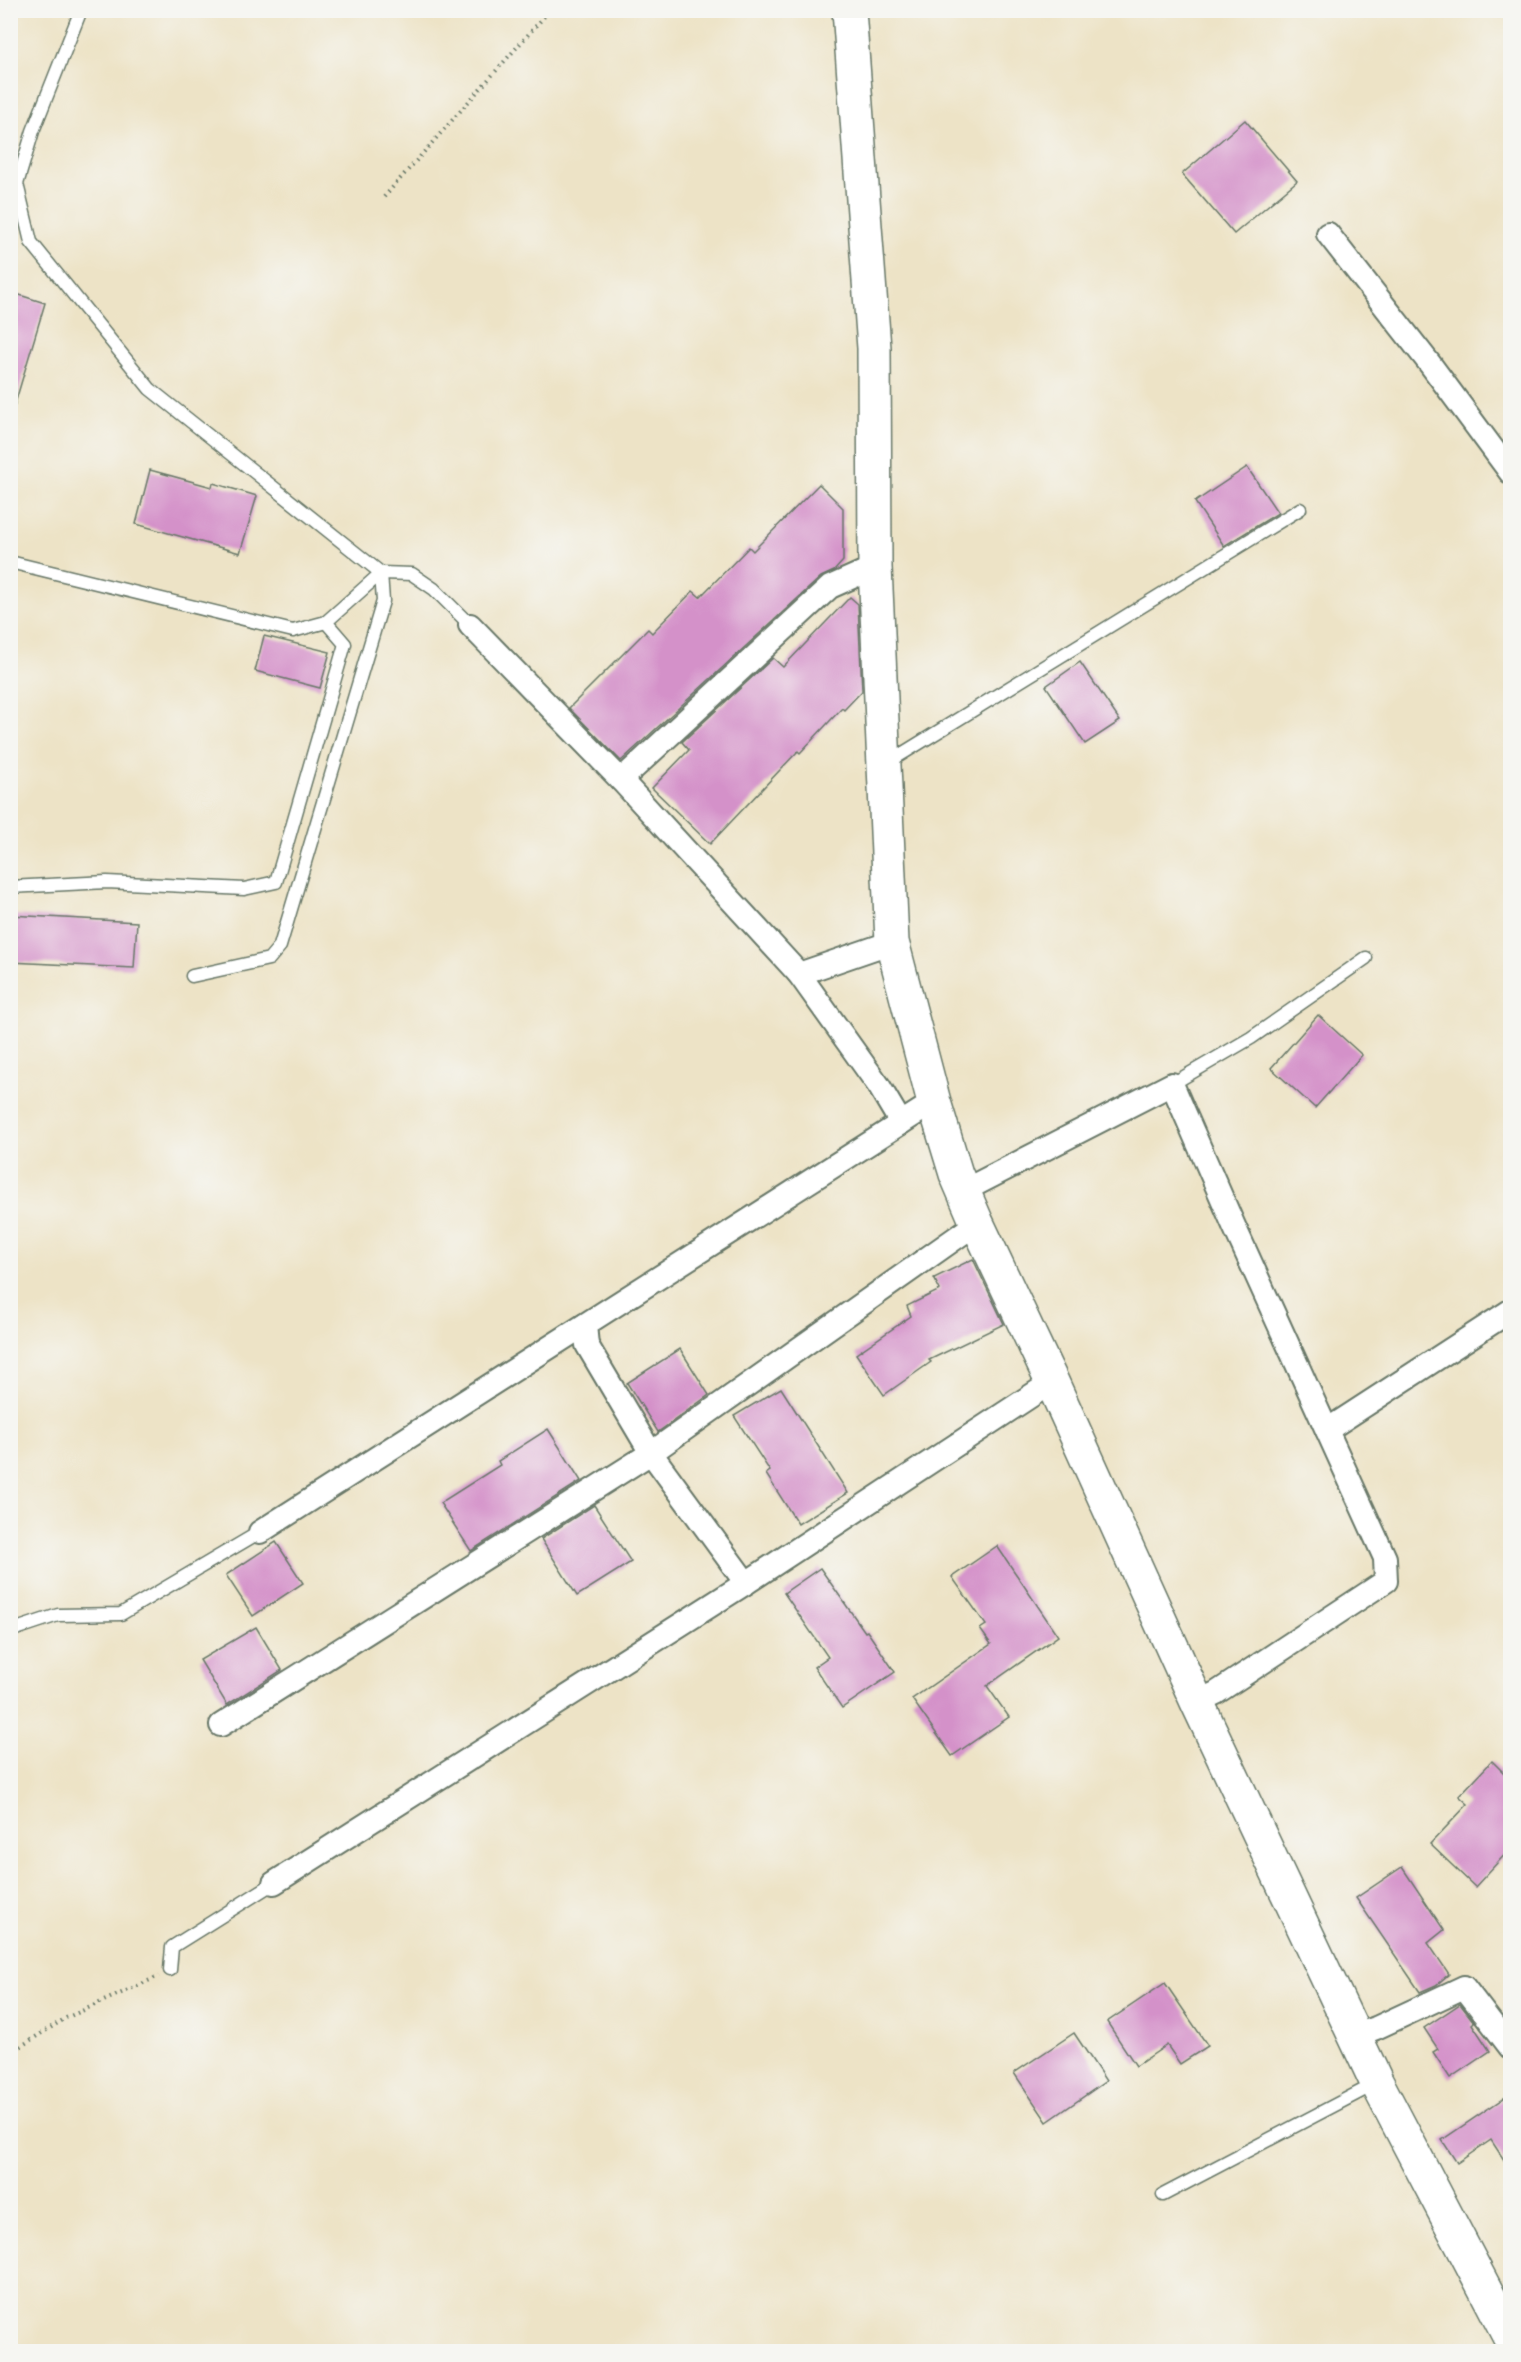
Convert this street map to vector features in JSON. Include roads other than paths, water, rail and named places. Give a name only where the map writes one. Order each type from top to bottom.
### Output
[{"type":"main road","points":[[849,10],[874,348],[875,567],[886,764],[892,942],[934,1102],[963,1191],[977,1223],[1197,1702],[1377,2083],[1510,2337]]},
{"type":"street","points":[[1328,234],[1430,364],[1510,472]]},
{"type":"street","points":[[621,780],[830,587],[875,567]]},
{"type":"street","points":[[470,625],[621,780],[799,974],[879,1086],[901,1123]]},
{"type":"street","points":[[799,974],[892,942]]},
{"type":"street","points":[[963,1191],[1172,1084],[1385,1558],[1386,1581],[1216,1693],[1197,1702]]},
{"type":"street","points":[[260,1532],[934,1102]]},
{"type":"street","points":[[221,1725],[651,1453],[977,1223]]},
{"type":"street","points":[[1327,1430],[1510,1311]]},
{"type":"street","points":[[585,1325],[587,1346],[651,1453],[746,1583]]},
{"type":"street","points":[[274,1883],[746,1583],[1052,1382]]},
{"type":"street","points":[[1355,2036],[1464,1987],[1510,2047]]},
{"type":"lane","points":[[81,10],[33,131],[17,184],[31,242],[150,389],[381,573],[412,574],[434,589],[470,625]]},
{"type":"lane","points":[[886,764],[1300,509]]},
{"type":"lane","points":[[10,562],[293,631],[327,622],[381,573]]},
{"type":"lane","points":[[192,976],[269,959],[280,946],[383,601],[381,573]]},
{"type":"lane","points":[[10,887],[107,882],[244,889],[276,882],[345,644],[327,622]]},
{"type":"lane","points":[[1172,1084],[1251,1038],[1366,957]]},
{"type":"lane","points":[[10,1631],[58,1615],[121,1614],[260,1532]]},
{"type":"lane","points":[[170,1970],[172,1947],[274,1883]]},
{"type":"lane","points":[[1163,2195],[1377,2083]]}]
